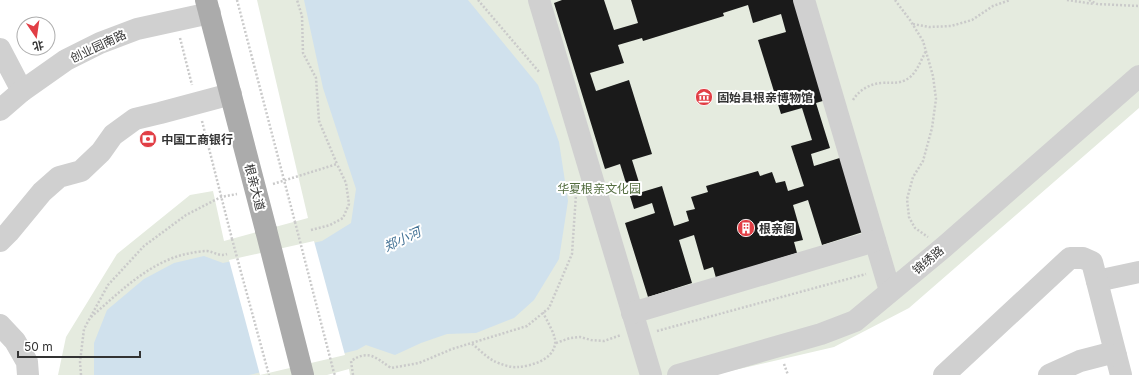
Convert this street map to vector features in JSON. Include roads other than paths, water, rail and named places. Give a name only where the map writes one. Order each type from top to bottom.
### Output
[{"type":"main road","name":"根亲大道","points":[[208,7],[303,375]]},
{"type":"street","points":[[539,0],[650,375]]},
{"type":"street","points":[[804,0],[890,291]]},
{"type":"street","name":"创业园南路","points":[[0,110],[22,91],[66,60],[100,43],[137,29],[208,7]]},
{"type":"street","points":[[0,49],[22,91]]},
{"type":"street","name":"锦绣路","points":[[678,375],[820,334],[855,321],[944,247],[1139,76]]},
{"type":"street","points":[[0,241],[42,192],[58,177],[81,171],[101,152],[113,135],[135,119],[231,94]]},
{"type":"street","points":[[632,313],[875,241]]},
{"type":"street","points":[[944,375],[1070,258],[1082,258],[1092,262],[1118,366]]},
{"type":"street","points":[[1097,281],[1139,272]]},
{"type":"street","points":[[0,325],[15,341],[27,362],[28,375]]},
{"type":"street","points":[[1049,375],[1080,361],[1107,354],[1118,366]]},
{"type":"water","name":"郑小河","points":[[304,0],[468,0],[538,85],[559,142],[568,201],[559,259],[534,300],[514,318],[476,333],[447,334],[421,343],[395,355],[366,345],[357,350],[249,375],[94,375],[94,343],[107,310],[144,279],[174,263],[204,256],[223,263],[322,241],[351,223],[356,189],[323,88]]},
{"type":"place","name":"固始县根亲博物馆","points":[[704,97]]},
{"type":"place","name":"中国工商银行","points":[[148,139]]},
{"type":"place","name":"根亲阁","points":[[746,228]]},
{"type":"park label","name":"华夏根亲文化园","points":[[599,188]]}]
